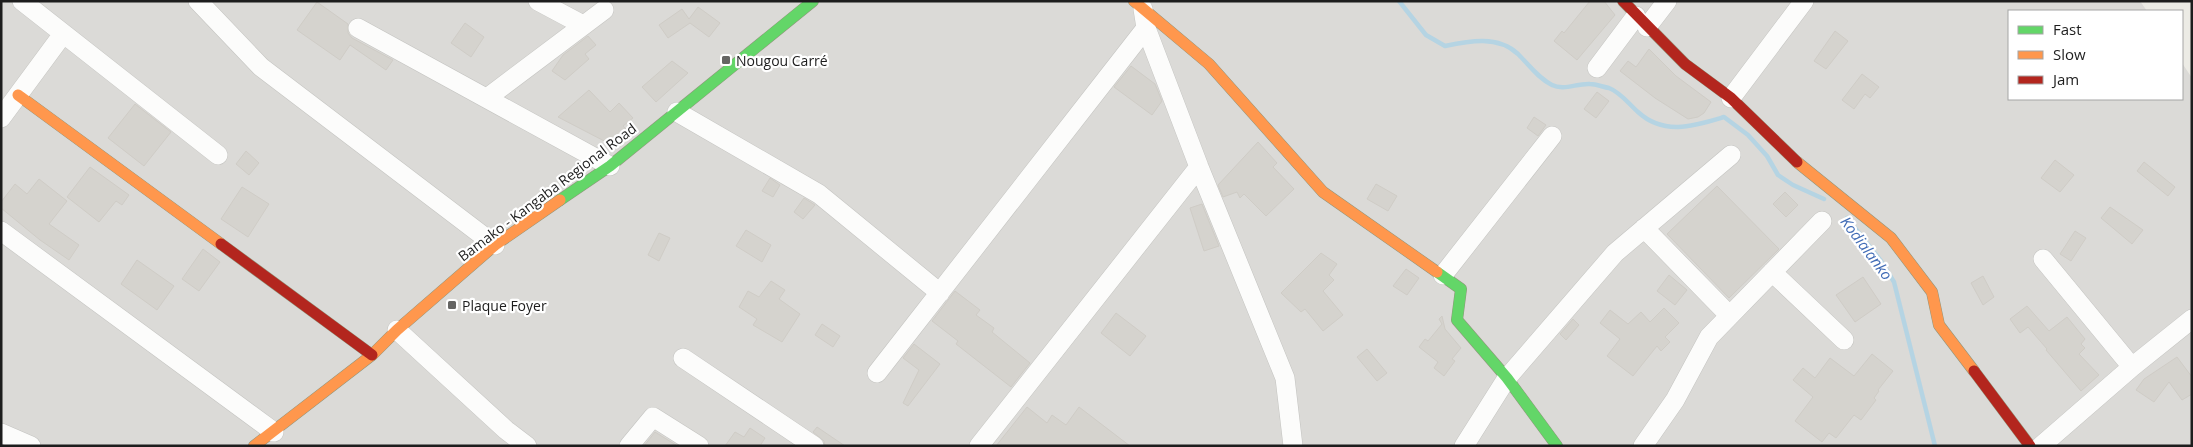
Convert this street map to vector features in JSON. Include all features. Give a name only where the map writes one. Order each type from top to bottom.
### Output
[{"type":"street","points":[[22,1],[218,155]]},
{"type":"street","points":[[198,1],[261,67],[495,245]]},
{"type":"street","points":[[538,1],[583,26]]},
{"type":"street","name":"Bamako - Kangaba Regional Road","points":[[254,446],[372,355],[396,330],[495,245],[610,166],[813,1]]},
{"type":"street","points":[[1623,1],[1685,64],[1731,98],[1791,157],[1890,238],[1932,292],[1938,325],[2030,446]]},
{"type":"street","points":[[1597,68],[1642,22],[1667,1]]},
{"type":"street","points":[[1731,98],[1804,1]]},
{"type":"street","points":[[1139,5],[1146,28],[1200,167],[1285,378],[1293,446]]},
{"type":"street","points":[[1139,5],[1209,64],[1323,192],[1443,275],[1460,289],[1457,320],[1507,378],[1557,446]]},
{"type":"street","points":[[487,98],[604,10]]},
{"type":"street","points":[[358,28],[610,166]]},
{"type":"street","points":[[877,373],[1146,28]]},
{"type":"street","points":[[1,118],[63,34]]},
{"type":"street","points":[[18,95],[372,355]]},
{"type":"street","points":[[677,112],[819,194],[940,293]]},
{"type":"street","points":[[1443,275],[1552,136]]},
{"type":"street","points":[[1464,446],[1507,378],[1614,253],[1731,155]]},
{"type":"street","points":[[979,446],[1200,167]]},
{"type":"street","points":[[1643,446],[1676,400],[1708,336],[1822,221]]},
{"type":"street","points":[[1644,228],[1729,315]]},
{"type":"street","points":[[1,231],[274,432]]},
{"type":"street","points":[[2043,259],[2132,367]]},
{"type":"street","points":[[1772,272],[1844,340]]},
{"type":"street","points":[[2041,446],[2132,367],[2192,319]]},
{"type":"street","points":[[396,330],[506,430],[527,446]]},
{"type":"street","points":[[683,358],[814,446]]},
{"type":"street","points":[[629,446],[653,417],[699,446]]},
{"type":"street","points":[[1,433],[31,446]]},
{"type":"shaded area","points":[[1,1],[2140,1],[2146,10],[2008,10],[2008,100],[2183,100],[2183,64],[2192,78],[2192,446],[1,446]]},
{"type":"building","points":[[1590,1],[1604,1],[1615,15],[1577,60],[1554,41],[1562,31],[1564,33]]},
{"type":"building","points":[[317,2],[348,24],[348,33],[352,38],[393,60],[386,70],[350,45],[340,60],[297,30]]},
{"type":"building","points":[[698,7],[720,23],[709,37],[690,23],[668,38],[659,25],[682,9],[689,19]]},
{"type":"building","points":[[465,23],[484,37],[471,57],[451,43]]},
{"type":"building","points":[[1835,31],[1848,41],[1826,69],[1814,61]]},
{"type":"building","points":[[588,36],[596,45],[585,54],[589,59],[565,80],[552,71],[563,55]]},
{"type":"building","points":[[1649,49],[1676,76],[1711,102],[1704,113],[1698,117],[1688,119],[1655,98],[1620,71],[1628,61],[1636,67]]},
{"type":"building","points":[[672,61],[688,73],[656,102],[642,87]]},
{"type":"building","points":[[1131,66],[1155,84],[1162,101],[1152,115],[1114,87]]},
{"type":"building","points":[[1862,74],[1879,87],[1870,98],[1865,94],[1854,109],[1842,100]]},
{"type":"building","points":[[589,90],[610,112],[619,103],[633,118],[623,126],[627,130],[610,144],[558,117]]},
{"type":"building","points":[[1597,92],[1609,101],[1596,118],[1584,109]]},
{"type":"building","points":[[135,104],[171,132],[144,166],[108,138]]},
{"type":"building","points":[[1534,117],[1546,125],[1538,136],[1527,128]]},
{"type":"building","points":[[1258,142],[1277,163],[1273,167],[1294,189],[1266,216],[1244,194],[1240,198],[1237,192],[1223,197],[1218,185]]},
{"type":"building","points":[[246,151],[259,163],[249,175],[236,164]]},
{"type":"building","points":[[2055,160],[2074,175],[2060,192],[2041,178]]},
{"type":"building","points":[[2144,162],[2175,187],[2168,196],[2137,171]]},
{"type":"building","points":[[90,167],[129,195],[122,205],[116,201],[99,222],[67,197]]},
{"type":"building","points":[[770,178],[780,185],[773,197],[762,191]]},
{"type":"building","points":[[39,179],[67,201],[49,224],[79,245],[69,260],[40,240],[1,208],[1,202],[15,184],[27,194]]},
{"type":"building","points":[[1376,184],[1397,196],[1388,211],[1367,199]]},
{"type":"building","points":[[1717,186],[1779,249],[1729,298],[1667,234]]},
{"type":"building","points":[[242,187],[269,204],[248,237],[221,219]]},
{"type":"building","points":[[1785,192],[1798,205],[1786,217],[1773,204]]},
{"type":"building","points":[[804,198],[815,205],[803,219],[794,212]]},
{"type":"building","points":[[1202,204],[1219,246],[1204,251],[1190,208]]},
{"type":"building","points":[[2110,207],[2143,230],[2132,244],[2101,218]]},
{"type":"building","points":[[746,230],[771,245],[762,262],[736,246]]},
{"type":"building","points":[[2075,231],[2086,238],[2071,261],[2060,254]]},
{"type":"building","points":[[659,233],[670,238],[659,261],[648,255]]},
{"type":"building","points":[[203,249],[220,262],[199,291],[182,279]]},
{"type":"building","points":[[1321,253],[1337,264],[1329,275],[1334,280],[1323,291],[1343,315],[1323,331],[1305,309],[1301,312],[1281,293]]},
{"type":"building","points":[[137,260],[174,286],[157,310],[121,284]]},
{"type":"building","points":[[1406,269],[1419,278],[1407,295],[1393,286]]},
{"type":"building","points":[[1669,275],[1687,290],[1675,305],[1657,291]]},
{"type":"building","points":[[1983,276],[1994,297],[1983,305],[1971,283]]},
{"type":"building","points":[[1863,277],[1881,304],[1855,322],[1836,295]]},
{"type":"building","points":[[771,281],[785,290],[779,299],[800,314],[782,342],[753,325],[757,319],[739,307],[748,291],[759,297]]},
{"type":"building","points":[[955,291],[980,310],[976,315],[994,328],[992,332],[1030,363],[1011,387],[956,344],[958,341],[932,321]]},
{"type":"building","points":[[2027,306],[2049,331],[2067,317],[2085,339],[2081,344],[2085,348],[2079,354],[2099,375],[2081,391],[2028,327],[2020,333],[2010,319]]},
{"type":"building","points":[[1664,308],[1679,323],[1665,337],[1670,342],[1661,351],[1657,346],[1633,376],[1607,356],[1620,339],[1600,323],[1610,310],[1628,324],[1641,312],[1650,322]]},
{"type":"building","points":[[1116,313],[1146,336],[1130,356],[1101,333]]},
{"type":"building","points":[[1442,316],[1445,329],[1461,348],[1452,359],[1455,361],[1444,376],[1434,368],[1438,362],[1419,347],[1425,339],[1428,341],[1442,324],[1439,319]]},
{"type":"building","points":[[1573,319],[1579,325],[1566,340],[1560,334]]},
{"type":"building","points":[[822,324],[840,336],[833,347],[815,335]]},
{"type":"building","points":[[914,344],[940,364],[908,406],[903,403],[919,370],[903,358]]},
{"type":"building","points":[[1367,349],[1387,373],[1377,381],[1357,357]]},
{"type":"building","points":[[1872,354],[1893,371],[1878,390],[1874,398],[1876,400],[1861,420],[1854,415],[1836,438],[1829,433],[1822,442],[1795,421],[1813,397],[1793,380],[1803,368],[1815,378],[1830,358],[1854,376]]},
{"type":"building","points":[[2177,357],[2192,377],[2192,394],[2182,400],[2169,382],[2154,402],[2136,390],[2144,379]]},
{"type":"building","points":[[1027,407],[1047,423],[1052,415],[1066,425],[1079,407],[1130,446],[996,446]]},
{"type":"building","points":[[817,427],[845,446],[825,446],[824,441],[813,432]]},
{"type":"building","points":[[750,428],[765,438],[760,446],[725,446],[735,432],[744,437]]},
{"type":"building","points":[[655,432],[676,445],[644,446]]},
{"type":"waterway","name":"Kodialanko","points":[[1399,1],[1426,35],[1445,46],[1473,41],[1502,44],[1518,54],[1538,75],[1552,85],[1566,87],[1595,84],[1609,88],[1621,95],[1638,112],[1658,124],[1669,127],[1690,126],[1724,117],[1748,135],[1767,156],[1778,175],[1793,185],[1824,199]]},
{"type":"waterway","name":"Kodialanko","points":[[1847,218],[1881,261],[1894,282],[1935,446]]},
{"type":"traffic: fast","points":[[560,200],[610,166],[813,1]]},
{"type":"traffic: fast","points":[[1437,272],[1461,289],[1457,320],[1507,378],[1557,446]]},
{"type":"traffic: slow","points":[[1134,1],[1209,64],[1323,192],[1437,272]]},
{"type":"traffic: slow","points":[[18,95],[221,244]]},
{"type":"traffic: slow","points":[[1797,162],[1891,238],[1932,292],[1939,325],[1974,371]]},
{"type":"traffic: slow","points":[[254,446],[372,355],[397,330],[495,245],[560,200]]},
{"type":"traffic: jam","points":[[1623,1],[1685,64],[1731,98],[1797,162]]},
{"type":"traffic: jam","points":[[221,244],[372,355]]},
{"type":"traffic: jam","points":[[1974,371],[2030,446]]},
{"type":"place","name":"Nougou Carré","points":[[726,60]]},
{"type":"place","name":"Plaque Foyer","points":[[452,305]]}]
